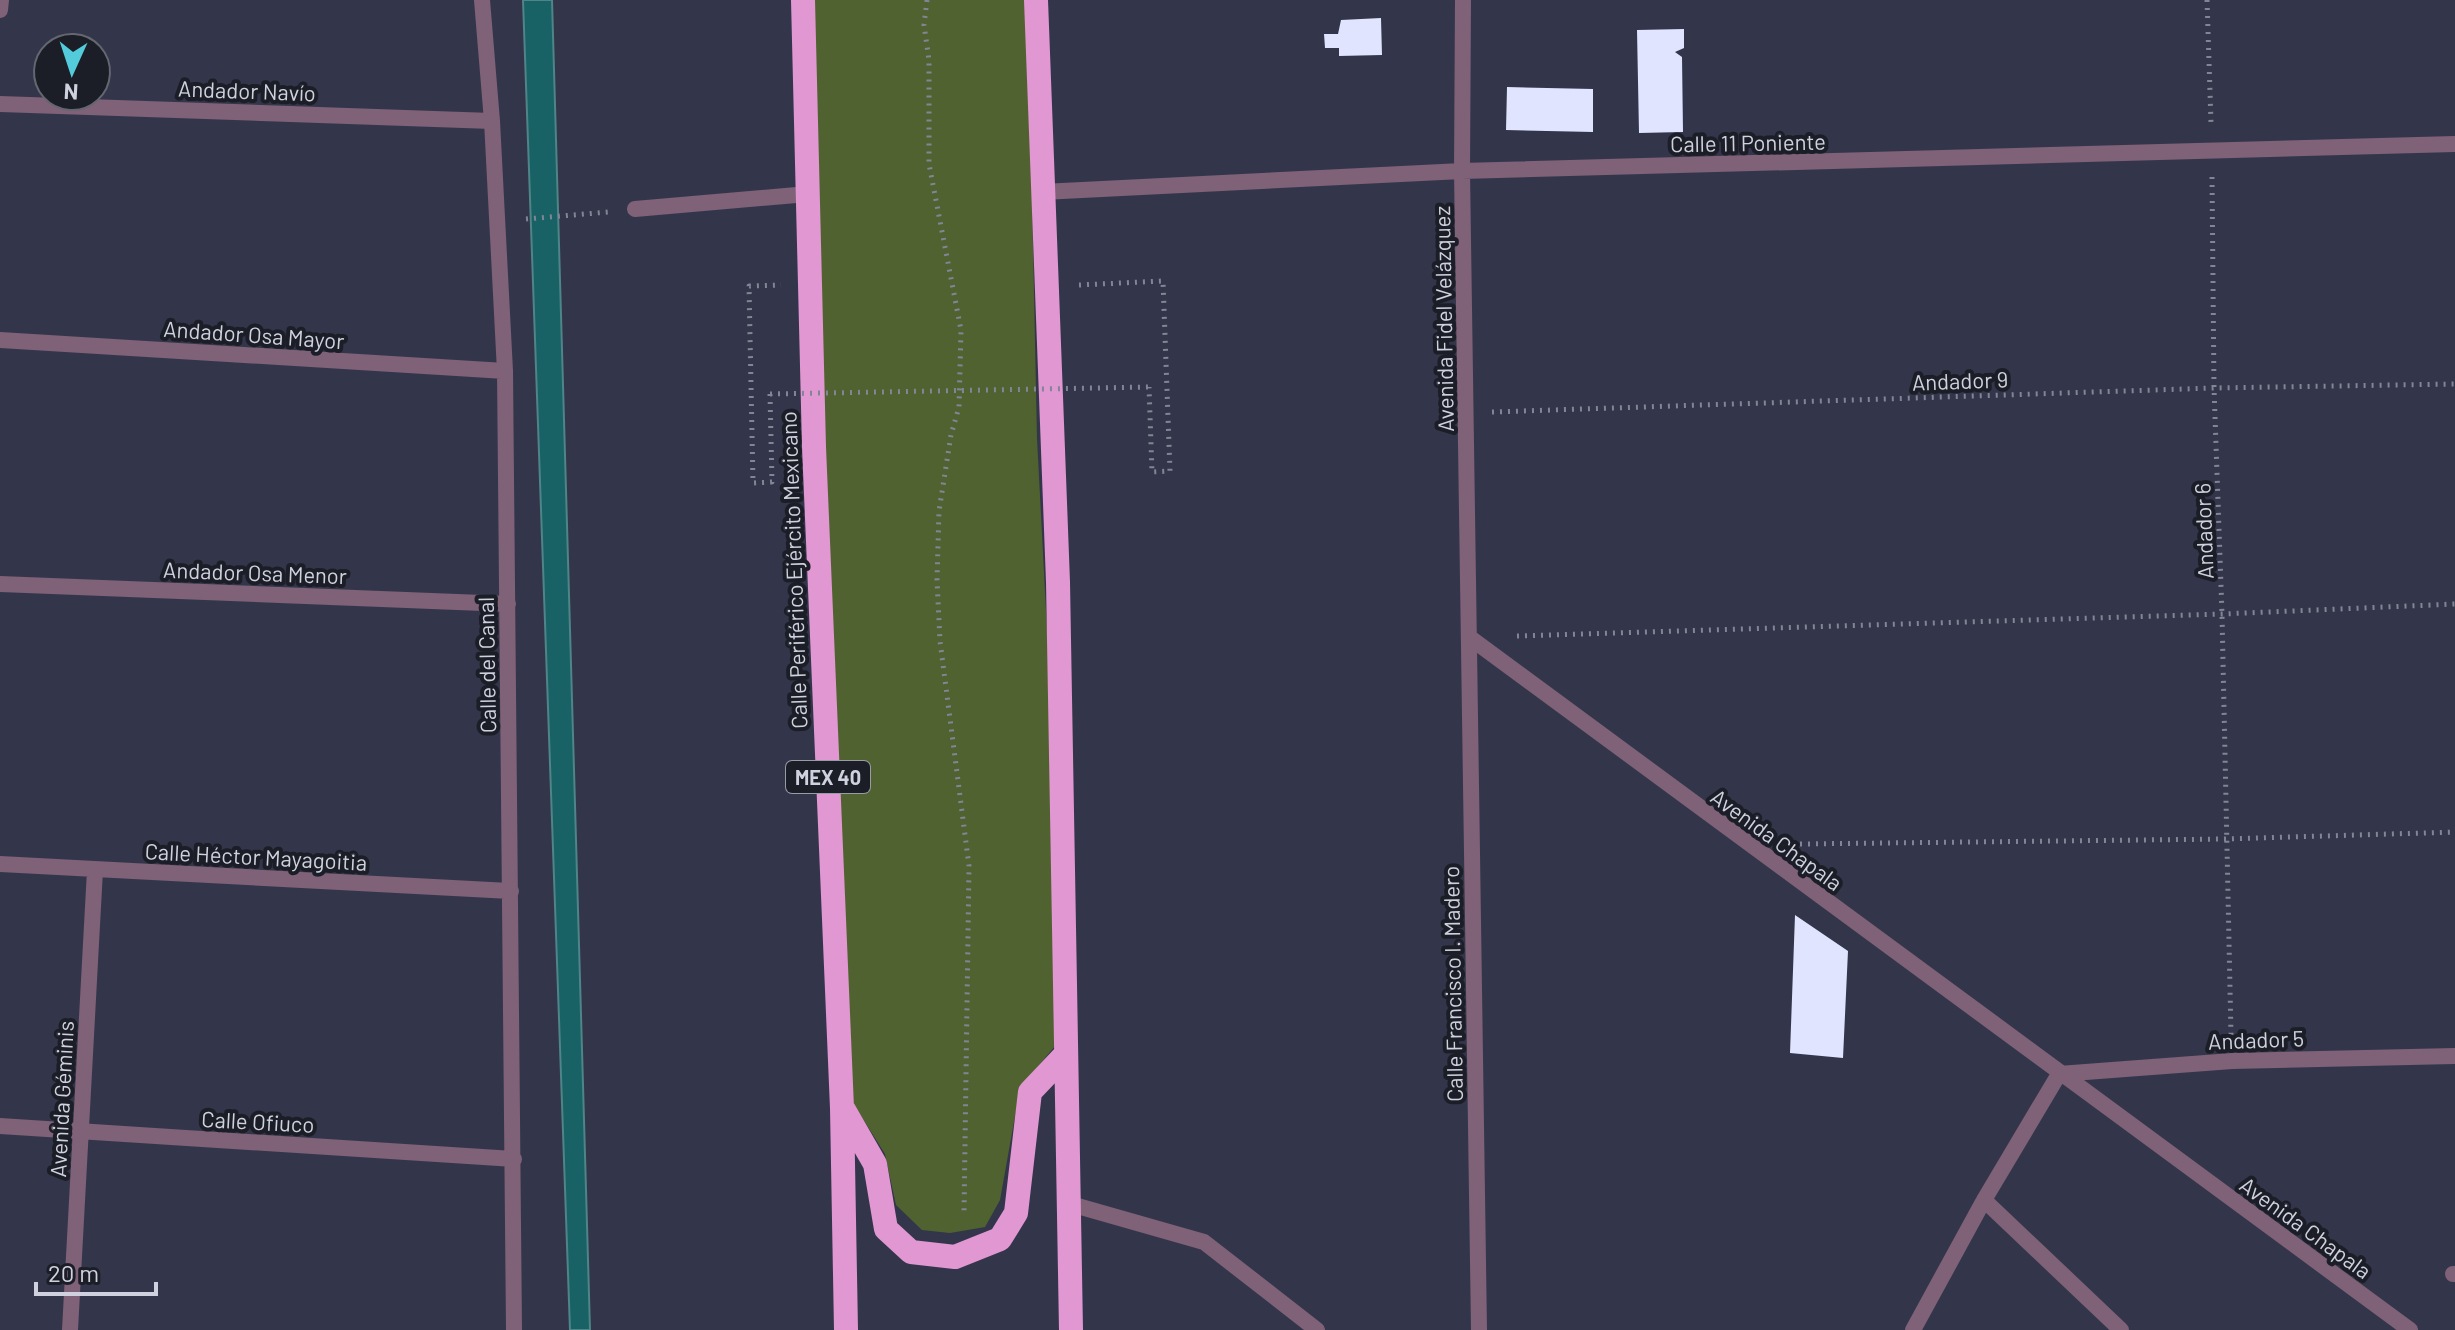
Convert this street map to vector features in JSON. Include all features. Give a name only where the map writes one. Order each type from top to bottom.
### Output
[{"type":"highway","name":"Calle Periférico Ejército Mexicano","points":[[803,0],[815,478],[842,1108],[846,1330]]},
{"type":"highway","points":[[1036,0],[1058,582],[1071,1330]]},
{"type":"highway","points":[[842,1108],[875,1164],[886,1229],[911,1252],[955,1257],[1000,1239],[1016,1213],[1030,1092],[1066,1054]]},
{"type":"street","points":[[0,10],[1,0]]},
{"type":"street","name":"Calle del Canal","points":[[482,0],[492,121],[505,371],[514,1330]]},
{"type":"street","name":"Avenida Fidel Velázquez","points":[[1463,0],[1462,171],[1469,637]]},
{"type":"street","name":"Andador Navío","points":[[0,104],[492,121]]},
{"type":"street","name":"Calle 11 Poniente","points":[[1042,192],[1462,171],[2455,144]]},
{"type":"street","points":[[635,209],[808,194]]},
{"type":"street","name":"Andador Osa Mayor","points":[[0,340],[505,371]]},
{"type":"street","name":"Andador Osa Menor","points":[[0,584],[508,604]]},
{"type":"street","name":"Avenida Chapala","points":[[1469,637],[2410,1330]]},
{"type":"street","name":"Calle Francisco I. Madero","points":[[1469,637],[1479,1330]]},
{"type":"street","name":"Calle Héctor Mayagoitia","points":[[0,864],[511,891]]},
{"type":"street","name":"Avenida Géminis","points":[[70,1330],[95,870]]},
{"type":"street","name":"Andador 5","points":[[2059,1074],[2232,1061],[2455,1056]]},
{"type":"street","points":[[1913,1330],[1984,1200],[2059,1074]]},
{"type":"street","name":"Calle Ofiuco","points":[[0,1126],[514,1159]]},
{"type":"street","points":[[1984,1200],[2121,1330]]},
{"type":"street","points":[[1067,1203],[1204,1242],[1317,1330]]},
{"type":"path","points":[[927,0],[924,25],[929,60],[929,164],[961,330],[959,407],[951,435],[939,511],[937,580],[940,641],[969,866],[964,1213]]},
{"type":"path","name":"Andador 6","points":[[2207,0],[2232,1061]]},
{"type":"path","points":[[540,218],[588,214]]},
{"type":"path","points":[[809,283],[749,286],[753,483],[772,482],[770,394],[1149,387],[1152,472],[1170,471],[1163,281],[1046,286]]},
{"type":"path","name":"Andador 9","points":[[1467,412],[2214,388],[2455,384]]},
{"type":"path","points":[[1469,637],[2455,604]]},
{"type":"path","points":[[1748,845],[2226,839],[2455,832]]},
{"type":"shaded area","points":[[523,0],[552,0],[590,1330],[570,1330]]},
{"type":"shaded area","points":[[814,0],[1028,0],[1037,439],[1051,706],[1055,1046],[1020,1088],[1000,1200],[985,1227],[950,1233],[922,1230],[896,1205],[885,1154],[853,1103],[825,454]]},
{"type":"building","points":[[1381,18],[1382,55],[1339,56],[1339,48],[1325,48],[1324,34],[1338,34],[1341,20]]},
{"type":"building","points":[[1684,29],[1684,48],[1675,52],[1682,57],[1683,132],[1639,133],[1637,30]]},
{"type":"building","points":[[1507,87],[1593,89],[1593,132],[1506,130]]},
{"type":"building","points":[[1795,915],[1848,951],[1843,1058],[1790,1053]]}]
